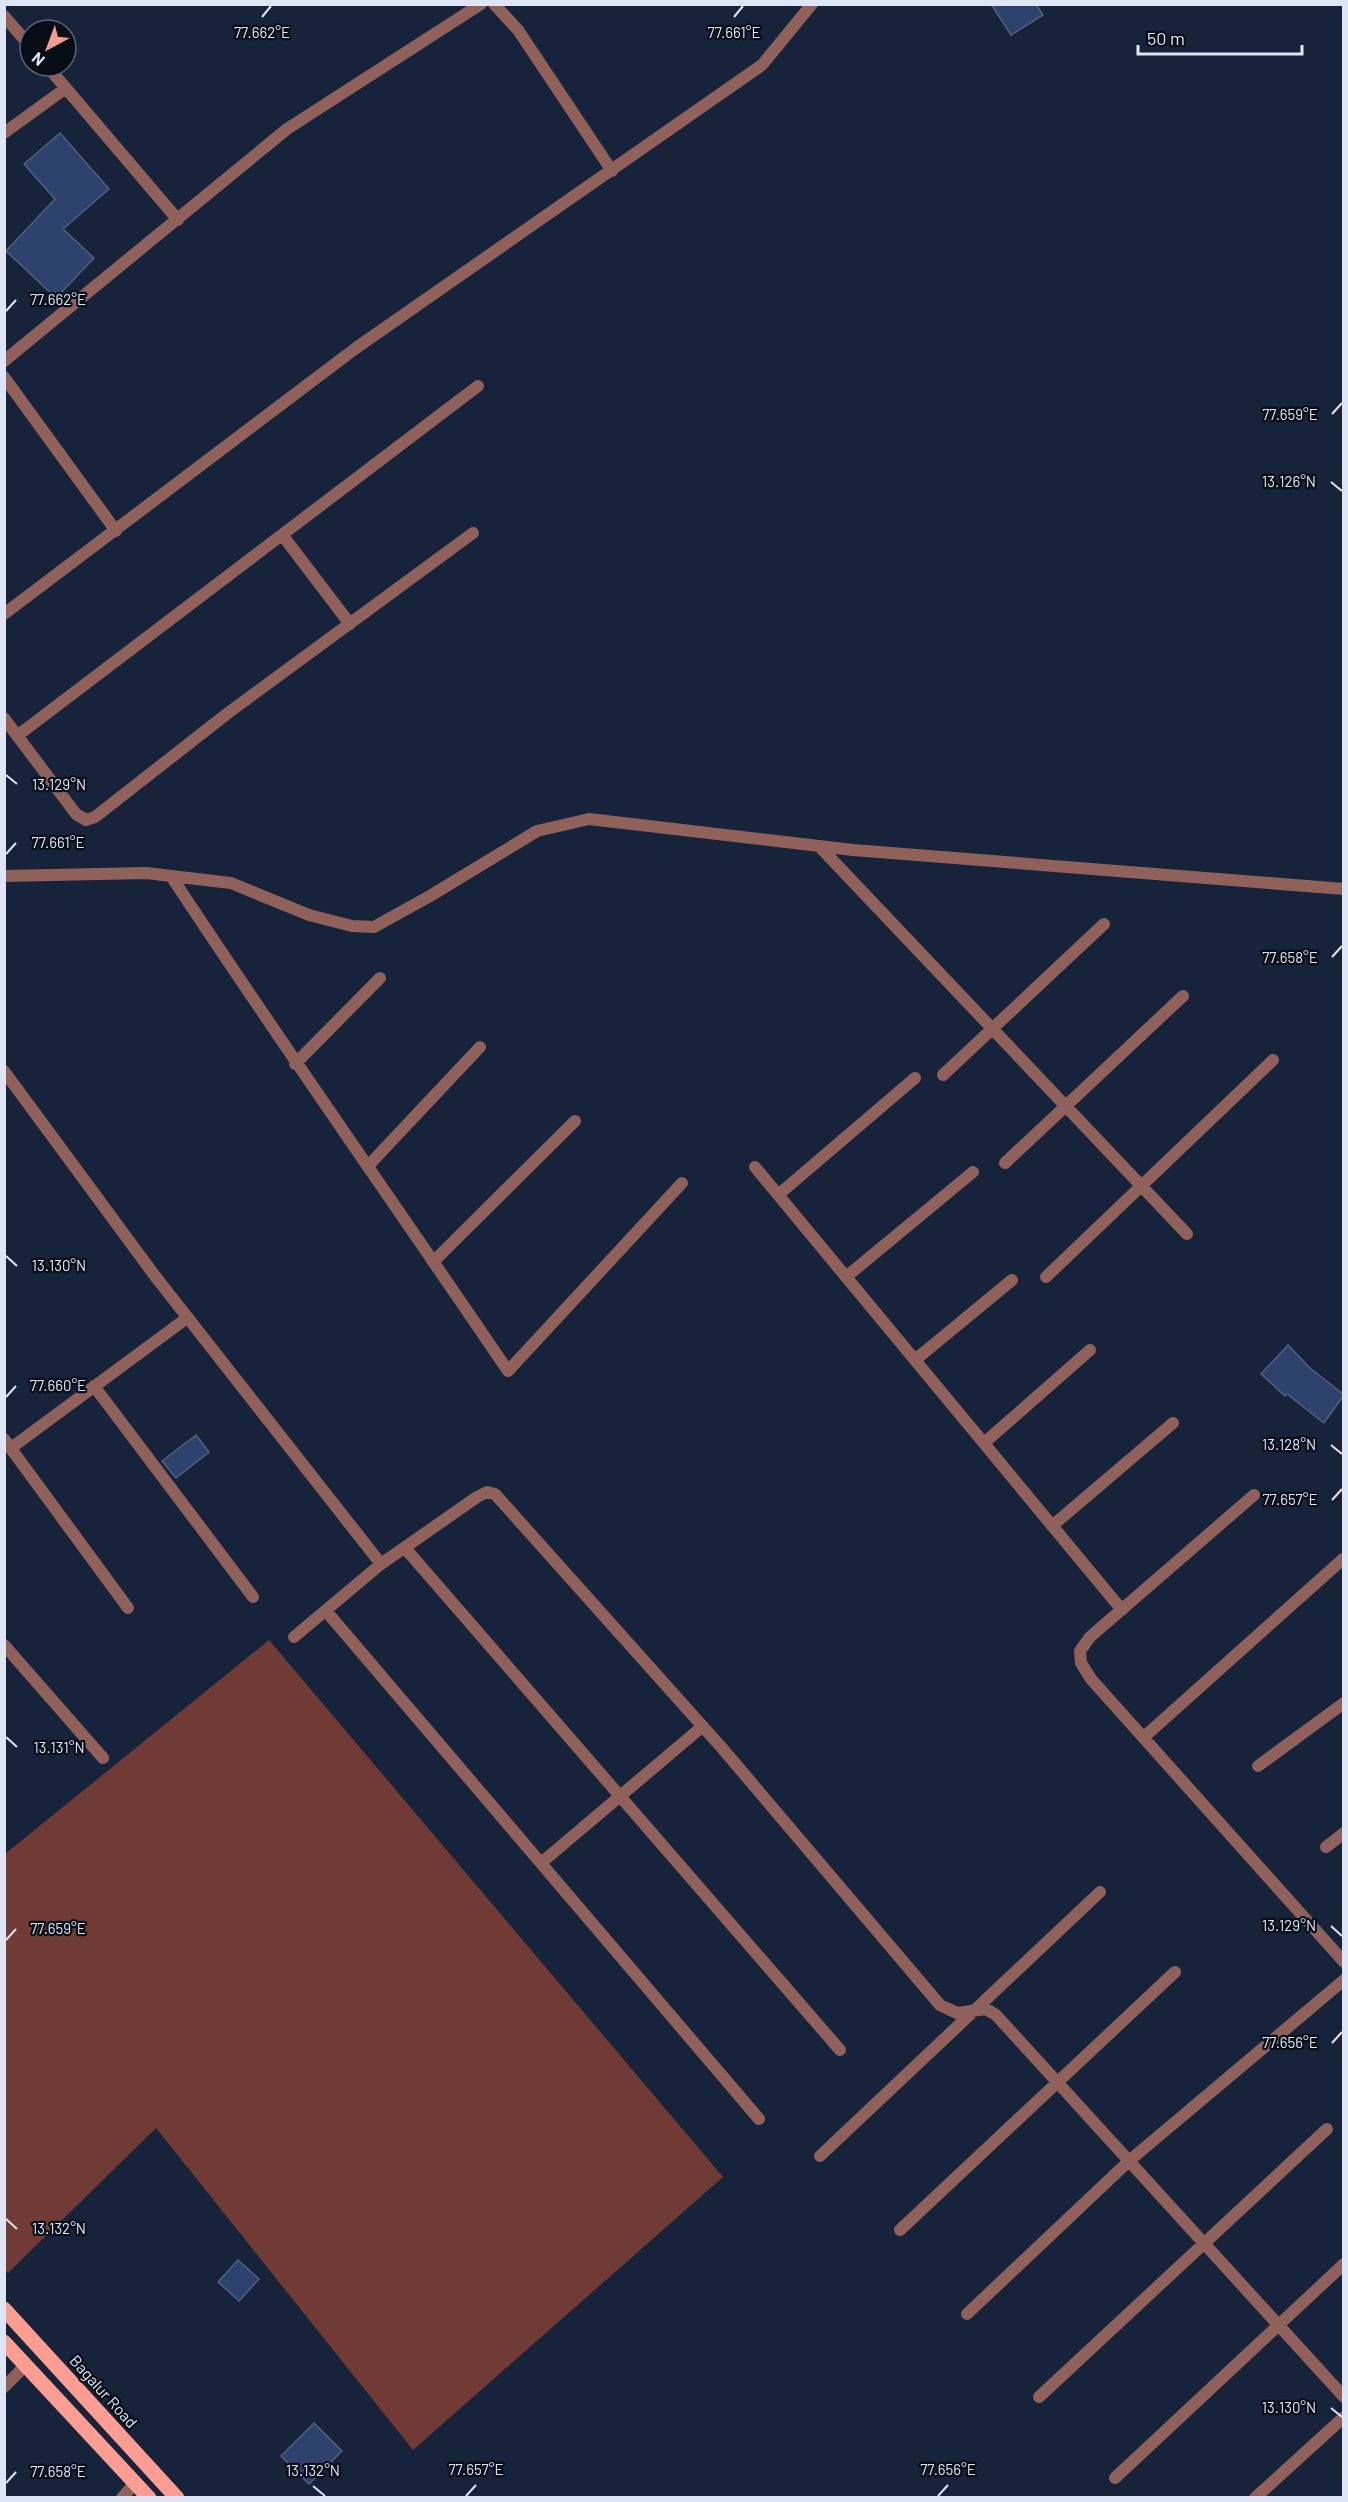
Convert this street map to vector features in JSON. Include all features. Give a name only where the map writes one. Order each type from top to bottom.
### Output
[{"type":"main road","name":"Bagalur Road","points":[[4,2309],[177,2498]]},
{"type":"main road","points":[[4,2342],[149,2498]]},
{"type":"street","points":[[4,362],[287,129],[481,4]]},
{"type":"street","points":[[494,4],[518,30],[612,171]]},
{"type":"street","points":[[4,614],[356,348],[762,65],[812,4]]},
{"type":"street","points":[[4,16],[18,32]]},
{"type":"street","points":[[57,78],[178,220]]},
{"type":"street","points":[[4,133],[66,88]]},
{"type":"street","points":[[4,377],[116,531]]},
{"type":"street","points":[[17,736],[478,386]]},
{"type":"street","points":[[4,718],[76,814],[86,820],[95,817],[228,713],[473,533]]},
{"type":"street","points":[[283,536],[350,624]]},
{"type":"street","points":[[4,876],[146,873],[231,883],[309,915],[352,926],[374,927],[430,897],[537,831],[589,819],[819,846],[1344,889]]},
{"type":"street","points":[[819,846],[1187,1234]]},
{"type":"street","points":[[171,876],[295,1064],[368,1166],[508,1371],[682,1183]]},
{"type":"street","points":[[943,1075],[1104,924]]},
{"type":"street","points":[[295,1064],[380,978]]},
{"type":"street","points":[[1005,1163],[1183,996]]},
{"type":"street","points":[[368,1166],[480,1047]]},
{"type":"street","points":[[1046,1277],[1273,1060]]},
{"type":"street","points":[[4,1071],[187,1318],[381,1564]]},
{"type":"street","points":[[778,1195],[915,1078]]},
{"type":"street","points":[[433,1262],[575,1121]]},
{"type":"street","points":[[755,1167],[1122,1610]]},
{"type":"street","points":[[846,1277],[972,1172]]},
{"type":"street","points":[[915,1360],[1012,1280]]},
{"type":"street","points":[[128,1608],[8,1444],[94,1386],[187,1318]]},
{"type":"street","points":[[984,1443],[1090,1350]]},
{"type":"street","points":[[94,1386],[253,1596]]},
{"type":"street","points":[[1052,1526],[1173,1423]]},
{"type":"street","points":[[294,1637],[381,1564],[477,1497],[487,1492],[495,1494],[703,1726],[940,2005],[957,2013],[978,2008],[986,2009],[996,2016],[1344,2397]]},
{"type":"street","points":[[1254,1495],[1090,1637],[1080,1651],[1081,1663],[1091,1679],[1344,1962]]},
{"type":"street","points":[[405,1548],[840,2050]]},
{"type":"street","points":[[1144,1737],[1344,1559]]},
{"type":"street","points":[[326,1611],[759,2119]]},
{"type":"street","points":[[4,1645],[103,1758]]},
{"type":"street","points":[[1258,1766],[1344,1703]]},
{"type":"street","points":[[541,1863],[703,1726]]},
{"type":"street","points":[[1326,1847],[1344,1833]]},
{"type":"street","points":[[820,2156],[1100,1892]]},
{"type":"street","points":[[900,2230],[1174,1972]]},
{"type":"street","points":[[967,2314],[1129,2161],[1344,1980]]},
{"type":"street","points":[[1040,2397],[1327,2129]]},
{"type":"street","points":[[1115,2478],[1344,2264]]},
{"type":"street","points":[[4,2388],[26,2365]]},
{"type":"street","points":[[1255,2498],[1344,2417]]},
{"type":"street","points":[[122,2498],[135,2483]]},
{"type":"shaded area","points":[[269,1640],[723,2177],[413,2450],[156,2128],[8,2273],[5,2269],[5,1854]]},
{"type":"building","points":[[991,4],[1036,4],[1043,15],[1011,35]]},
{"type":"building","points":[[60,133],[109,189],[63,229],[94,258],[56,298],[6,251],[55,199],[24,164]]},
{"type":"building","points":[[1288,1345],[1310,1368],[1344,1395],[1324,1423],[1287,1394],[1285,1396],[1261,1374]]},
{"type":"building","points":[[196,1435],[209,1452],[176,1478],[162,1461]]},
{"type":"building","points":[[238,2260],[259,2279],[239,2301],[218,2282]]},
{"type":"building","points":[[314,2423],[342,2451],[309,2484],[281,2456]]}]
